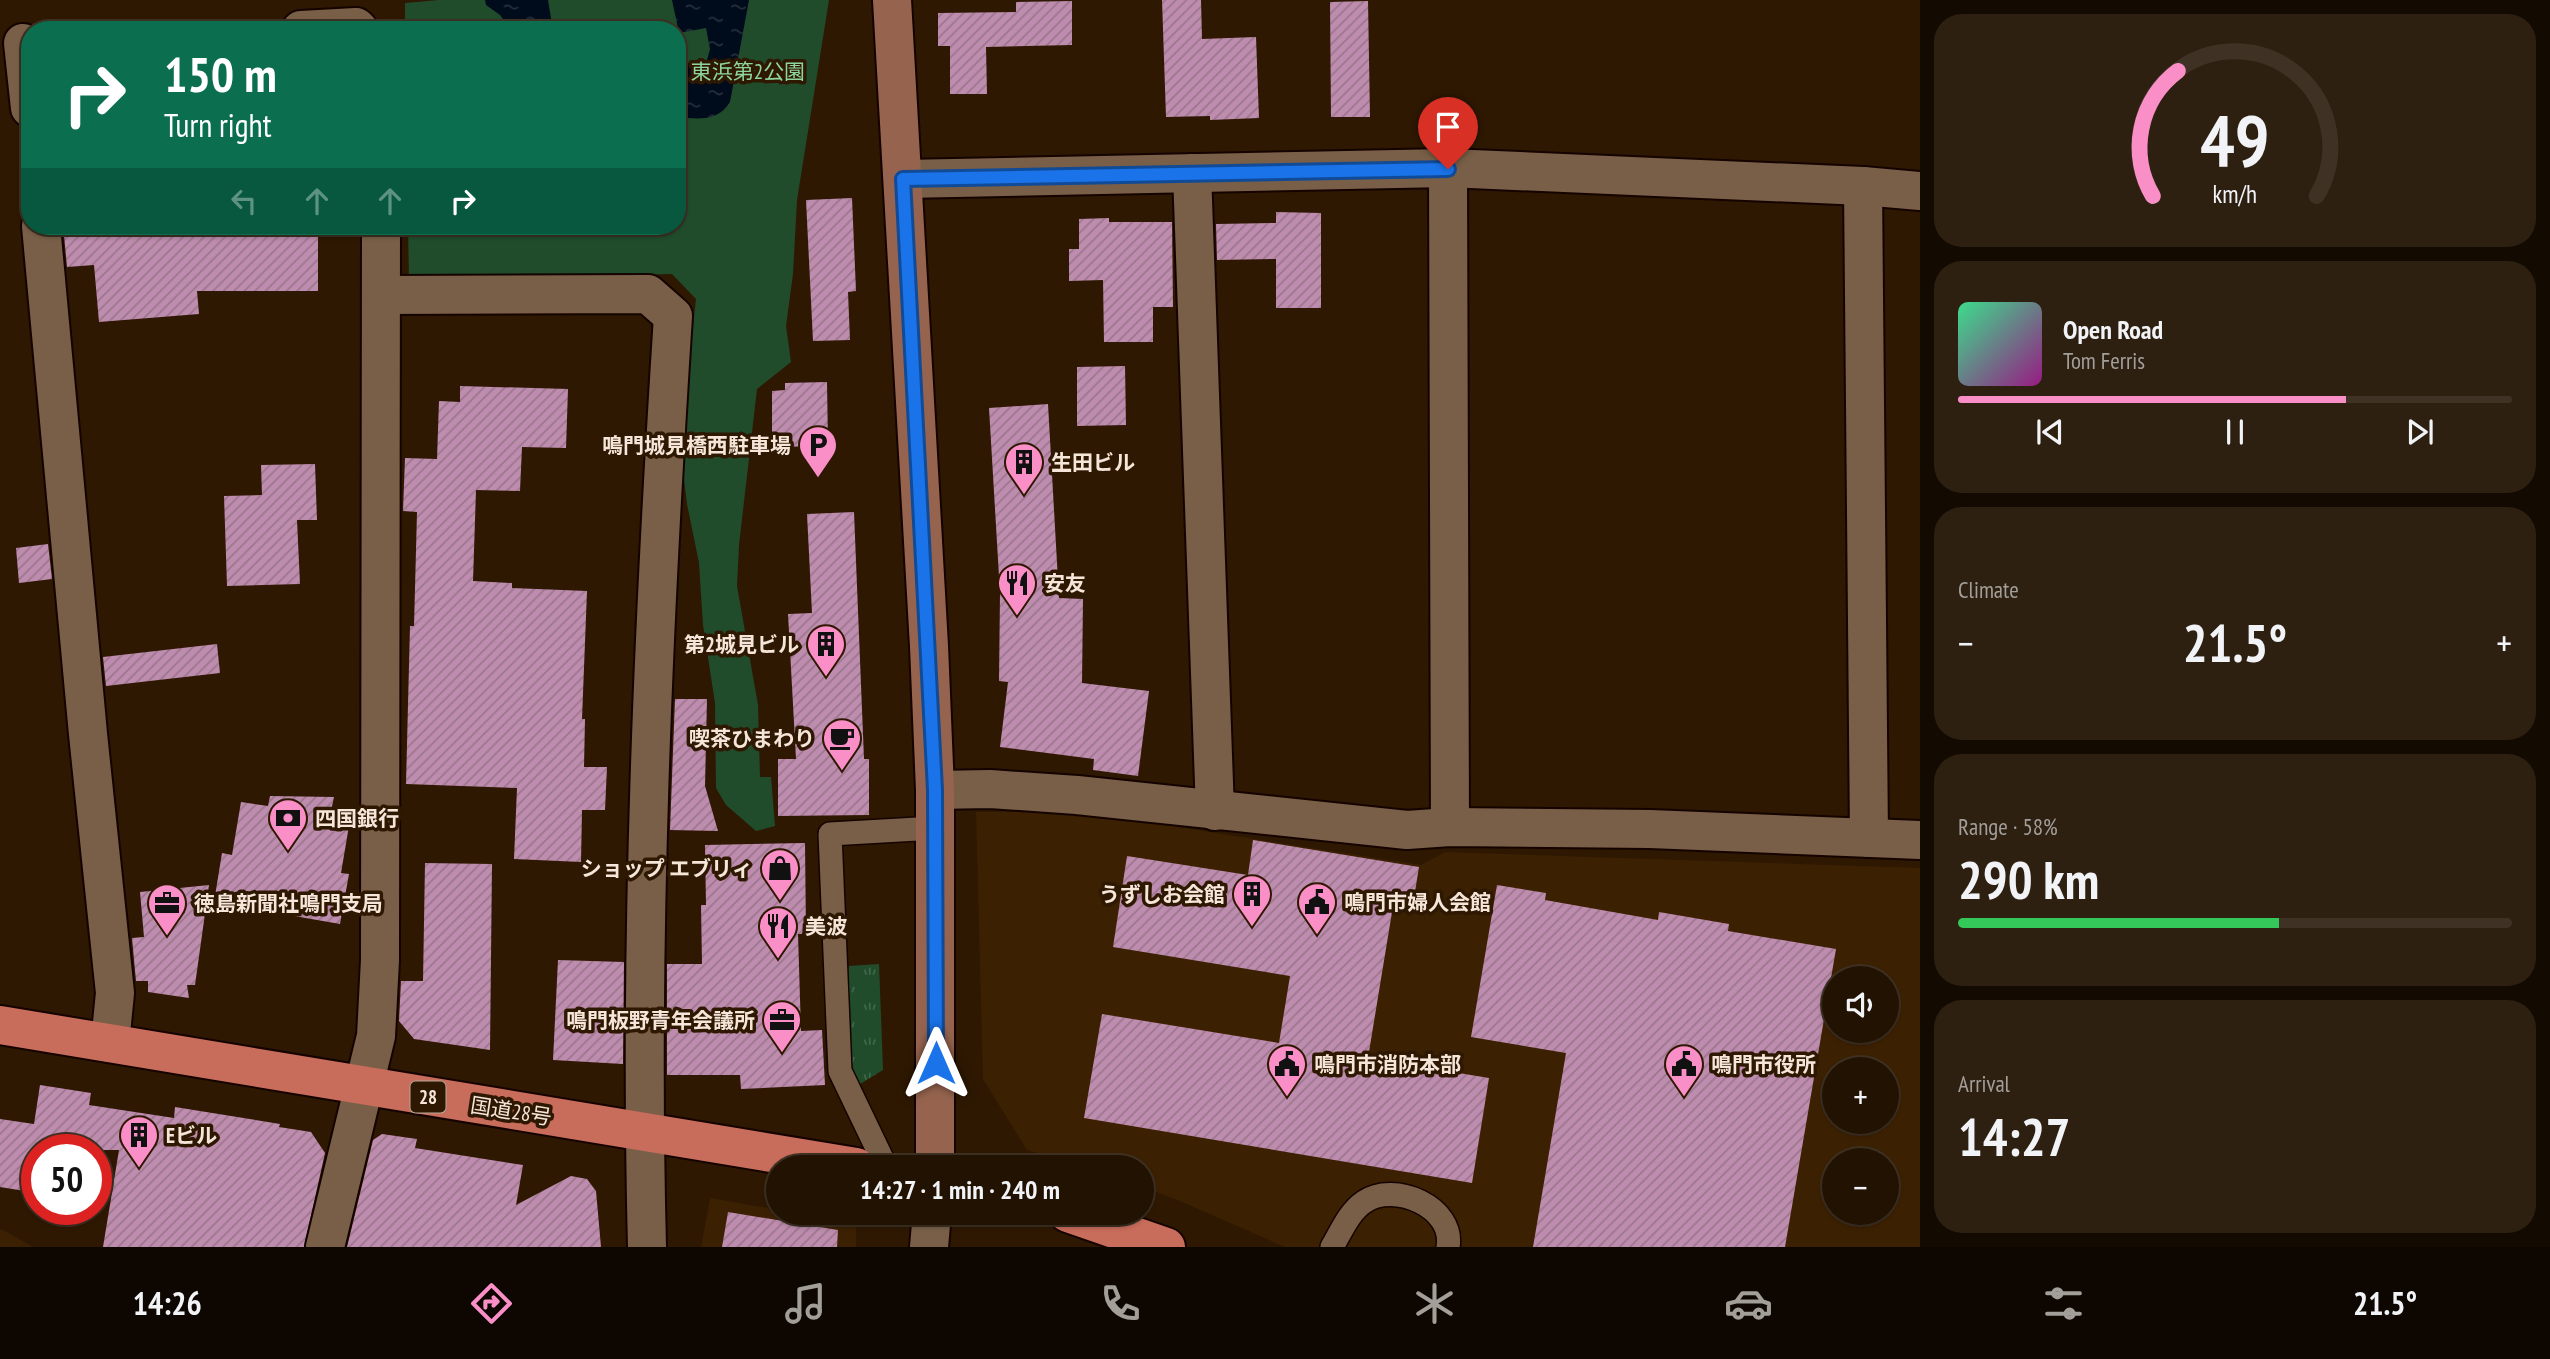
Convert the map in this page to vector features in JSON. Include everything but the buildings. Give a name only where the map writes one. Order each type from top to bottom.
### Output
[{"type":"highway","name":"国道28号","points":[[0,1025],[783,1155]]},
{"type":"highway","points":[[1103,1225],[1167,1247]]},
{"type":"main road","points":[[892,0],[935,790],[935,1155]]},
{"type":"street","points":[[903,179],[1448,169],[1863,186],[1920,191]]},
{"type":"street","points":[[1448,169],[1450,827]]},
{"type":"street","points":[[1192,173],[1215,811]]},
{"type":"street","points":[[1863,186],[1869,838]]},
{"type":"street","points":[[42,235],[88,734],[116,993],[110,1042]]},
{"type":"street","points":[[326,1247],[376,1036],[380,960],[381,235]]},
{"type":"street","points":[[382,295],[648,294],[673,316],[655,604],[646,854],[644,1132],[647,1247]]},
{"type":"street","points":[[935,790],[990,789],[1076,795],[1407,830],[1450,827],[1650,829],[1920,841]]},
{"type":"street","points":[[929,1247],[931,1225]]},
{"type":"lane","points":[[880,1155],[841,1071],[830,834],[935,828]]},
{"type":"lane","points":[[1332,1247],[1352,1214],[1365,1200],[1384,1195],[1425,1202],[1442,1217],[1449,1239],[1448,1247]]},
{"type":"shaded area","points":[[1075,811],[1421,865],[1445,852],[1920,868],[1920,1247],[1285,1247],[1154,1191],[1154,1155],[1043,1155],[1027,1150],[983,1079],[976,812]]},
{"type":"shaded area","points":[[710,1198],[766,1208],[766,1225],[856,1225],[856,1247],[701,1247]]},
{"type":"shaded area","points":[[0,1229],[16,1237],[33,1247],[0,1247]]},
{"type":"green space","name":"東浜第2公園","points":[[439,0],[672,0],[674,3],[689,0],[829,0],[797,200],[793,274],[786,326],[791,362],[757,389],[739,545],[737,586],[758,705],[760,777],[771,777],[775,826],[756,831],[726,805],[716,788],[715,703],[703,625],[699,563],[687,504],[680,446],[696,299],[672,274],[409,280],[408,235],[686,235],[686,21],[405,21],[405,3]]},
{"type":"green space","points":[[879,964],[883,1070],[860,1084],[847,1065],[844,984],[849,966]]},
{"type":"water","points":[[485,0],[548,0],[552,21],[504,21],[486,5]]},
{"type":"water","points":[[672,0],[749,0],[730,102],[720,113],[713,116],[686,117],[686,64],[707,60],[710,49],[706,28],[686,32],[686,21],[676,21]]},
{"type":"place","name":"鳴門城見橋西駐車場","points":[[818,479]]},
{"type":"place","name":"生田ビル","points":[[1024,496]]},
{"type":"place","name":"安友","points":[[1017,617]]},
{"type":"place","name":"第2城見ビル","points":[[826,678]]},
{"type":"place","name":"喫茶ひまわり","points":[[842,772]]},
{"type":"place","name":"四国銀行","points":[[288,852]]},
{"type":"place","name":"ショップ エブリィ","points":[[780,902]]},
{"type":"place","name":"うずしお会館","points":[[1252,928]]},
{"type":"place","name":"鳴門市婦人会館","points":[[1317,936]]},
{"type":"place","name":"徳島新聞社鳴門支局","points":[[167,937]]},
{"type":"place","name":"美波","points":[[778,960]]},
{"type":"place","name":"鳴門板野青年会議所","points":[[782,1054]]},
{"type":"place","name":"鳴門市消防本部","points":[[1287,1098]]},
{"type":"place","name":"鳴門市役所","points":[[1684,1098]]},
{"type":"place","name":"Eビル","points":[[139,1169]]},
{"type":"route","points":[[936,1063],[935,790],[903,179],[1448,169]]}]
